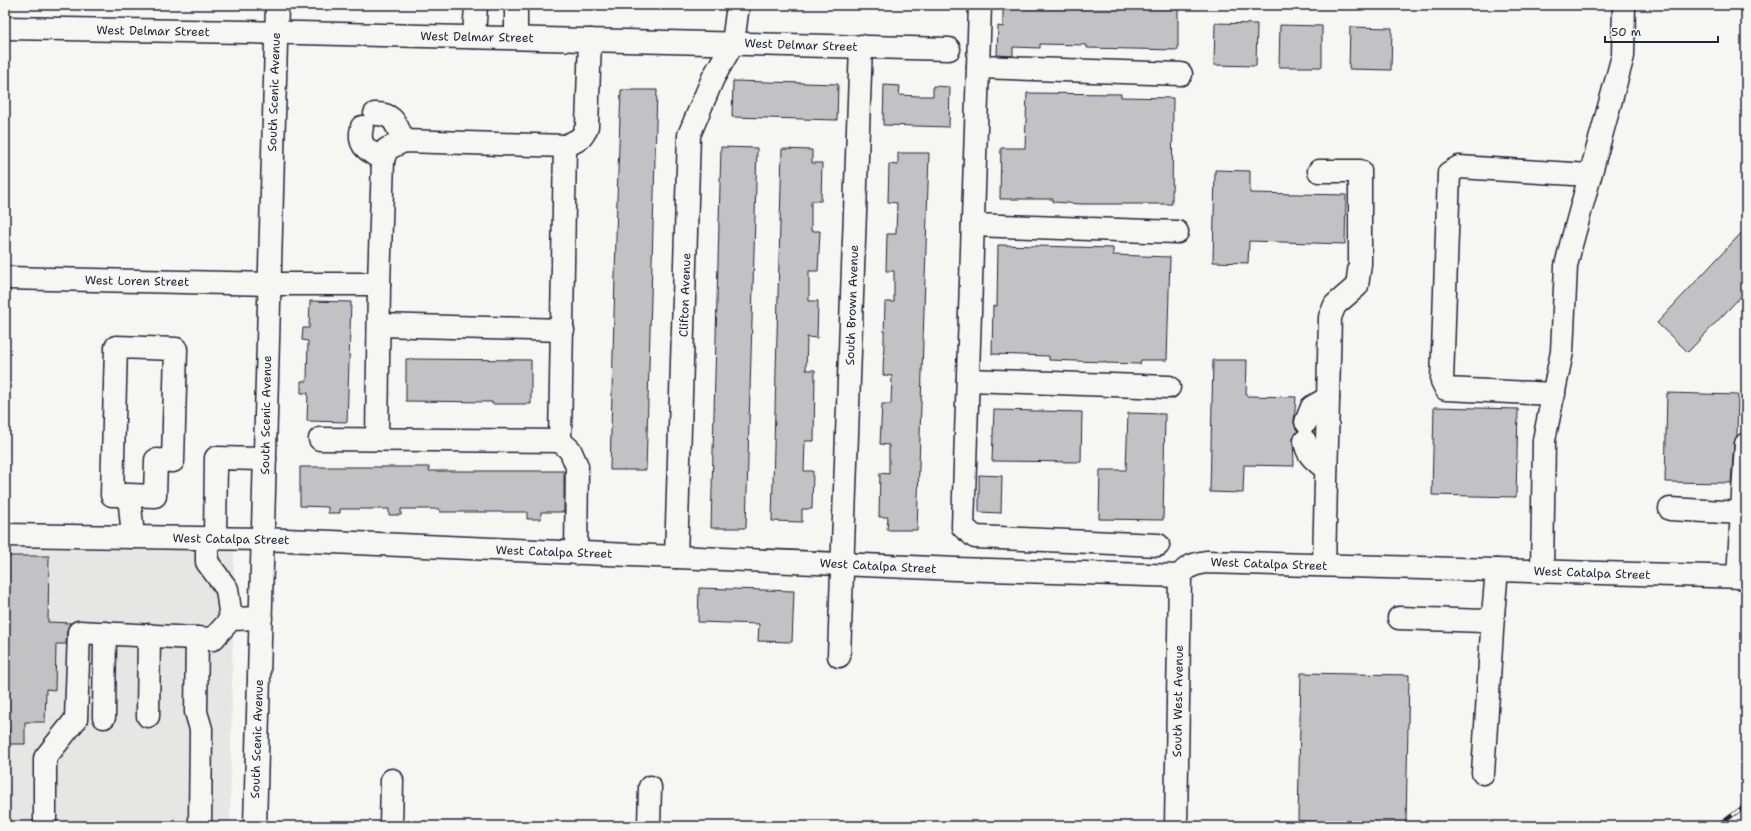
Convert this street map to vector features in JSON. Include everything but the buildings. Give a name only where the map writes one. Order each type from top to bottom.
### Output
[{"type":"street","name":"South Scenic Avenue","points":[[255,826],[268,284],[277,5]]},
{"type":"street","points":[[474,37],[476,5]]},
{"type":"street","points":[[516,5],[516,38]]},
{"type":"street","points":[[733,43],[738,5]]},
{"type":"street","points":[[980,5],[963,527],[974,536],[1158,546]]},
{"type":"street","points":[[1542,572],[1544,440],[1562,352],[1566,266],[1623,56],[1624,5]]},
{"type":"street","name":"West Delmar Street","points":[[5,28],[276,32],[949,49]]},
{"type":"street","points":[[377,439],[379,284],[383,160],[387,149],[404,141],[565,146],[579,140],[585,135],[587,126],[590,40]]},
{"type":"street","name":"Clifton Avenue","points":[[676,557],[689,135],[713,78],[733,43]]},
{"type":"street","name":"South Brown Avenue","points":[[839,656],[844,564],[861,46]]},
{"type":"street","points":[[978,66],[1181,74]]},
{"type":"street","points":[[383,160],[362,145],[360,137],[369,121],[384,114],[392,118],[404,141]]},
{"type":"street","points":[[560,441],[565,146]]},
{"type":"street","points":[[1554,394],[1446,389],[1442,381],[1449,173],[1460,167],[1590,175]]},
{"type":"street","points":[[1319,171],[1360,172],[1360,264],[1357,286],[1335,305],[1330,317],[1324,565]]},
{"type":"street","points":[[973,225],[1177,232]]},
{"type":"street","name":"West Loren Street","points":[[5,278],[268,284],[379,284]]},
{"type":"street","points":[[379,325],[563,330]]},
{"type":"street","points":[[116,347],[176,349],[173,461],[156,460],[155,496],[129,495],[112,494],[116,347]]},
{"type":"street","points":[[968,380],[1169,387]]},
{"type":"street","points":[[1326,469],[1310,457],[1306,449],[1306,432],[1312,407],[1328,398]]},
{"type":"street","points":[[320,439],[560,441],[570,450],[577,466],[576,553]]},
{"type":"street","points":[[1742,577],[1741,512],[1746,444]]},
{"type":"street","points":[[231,619],[227,590],[207,562],[211,538],[216,458],[264,459]]},
{"type":"street","points":[[129,495],[133,537]]},
{"type":"street","points":[[1670,509],[1741,512]]},
{"type":"street","name":"West Catalpa Street","points":[[5,535],[263,539],[844,564],[1180,576],[1185,568],[1206,562],[1742,577]]},
{"type":"street","points":[[1484,773],[1497,570]]},
{"type":"street","name":"South West Avenue","points":[[1176,826],[1180,576]]},
{"type":"street","points":[[1399,618],[1484,622],[1493,615]]},
{"type":"street","points":[[45,826],[45,758],[76,719],[79,632],[213,639],[231,619],[261,618]]},
{"type":"street","points":[[104,717],[105,633]]},
{"type":"street","points":[[148,716],[149,635]]},
{"type":"street","points":[[197,638],[196,712],[201,729],[200,826]]},
{"type":"street","points":[[391,826],[392,780]]},
{"type":"street","points":[[649,826],[650,787]]},
{"type":"shaded area","points":[[5,548],[234,551],[230,826],[5,826]]},
{"type":"railway","points":[[1718,826],[1746,805]]}]
